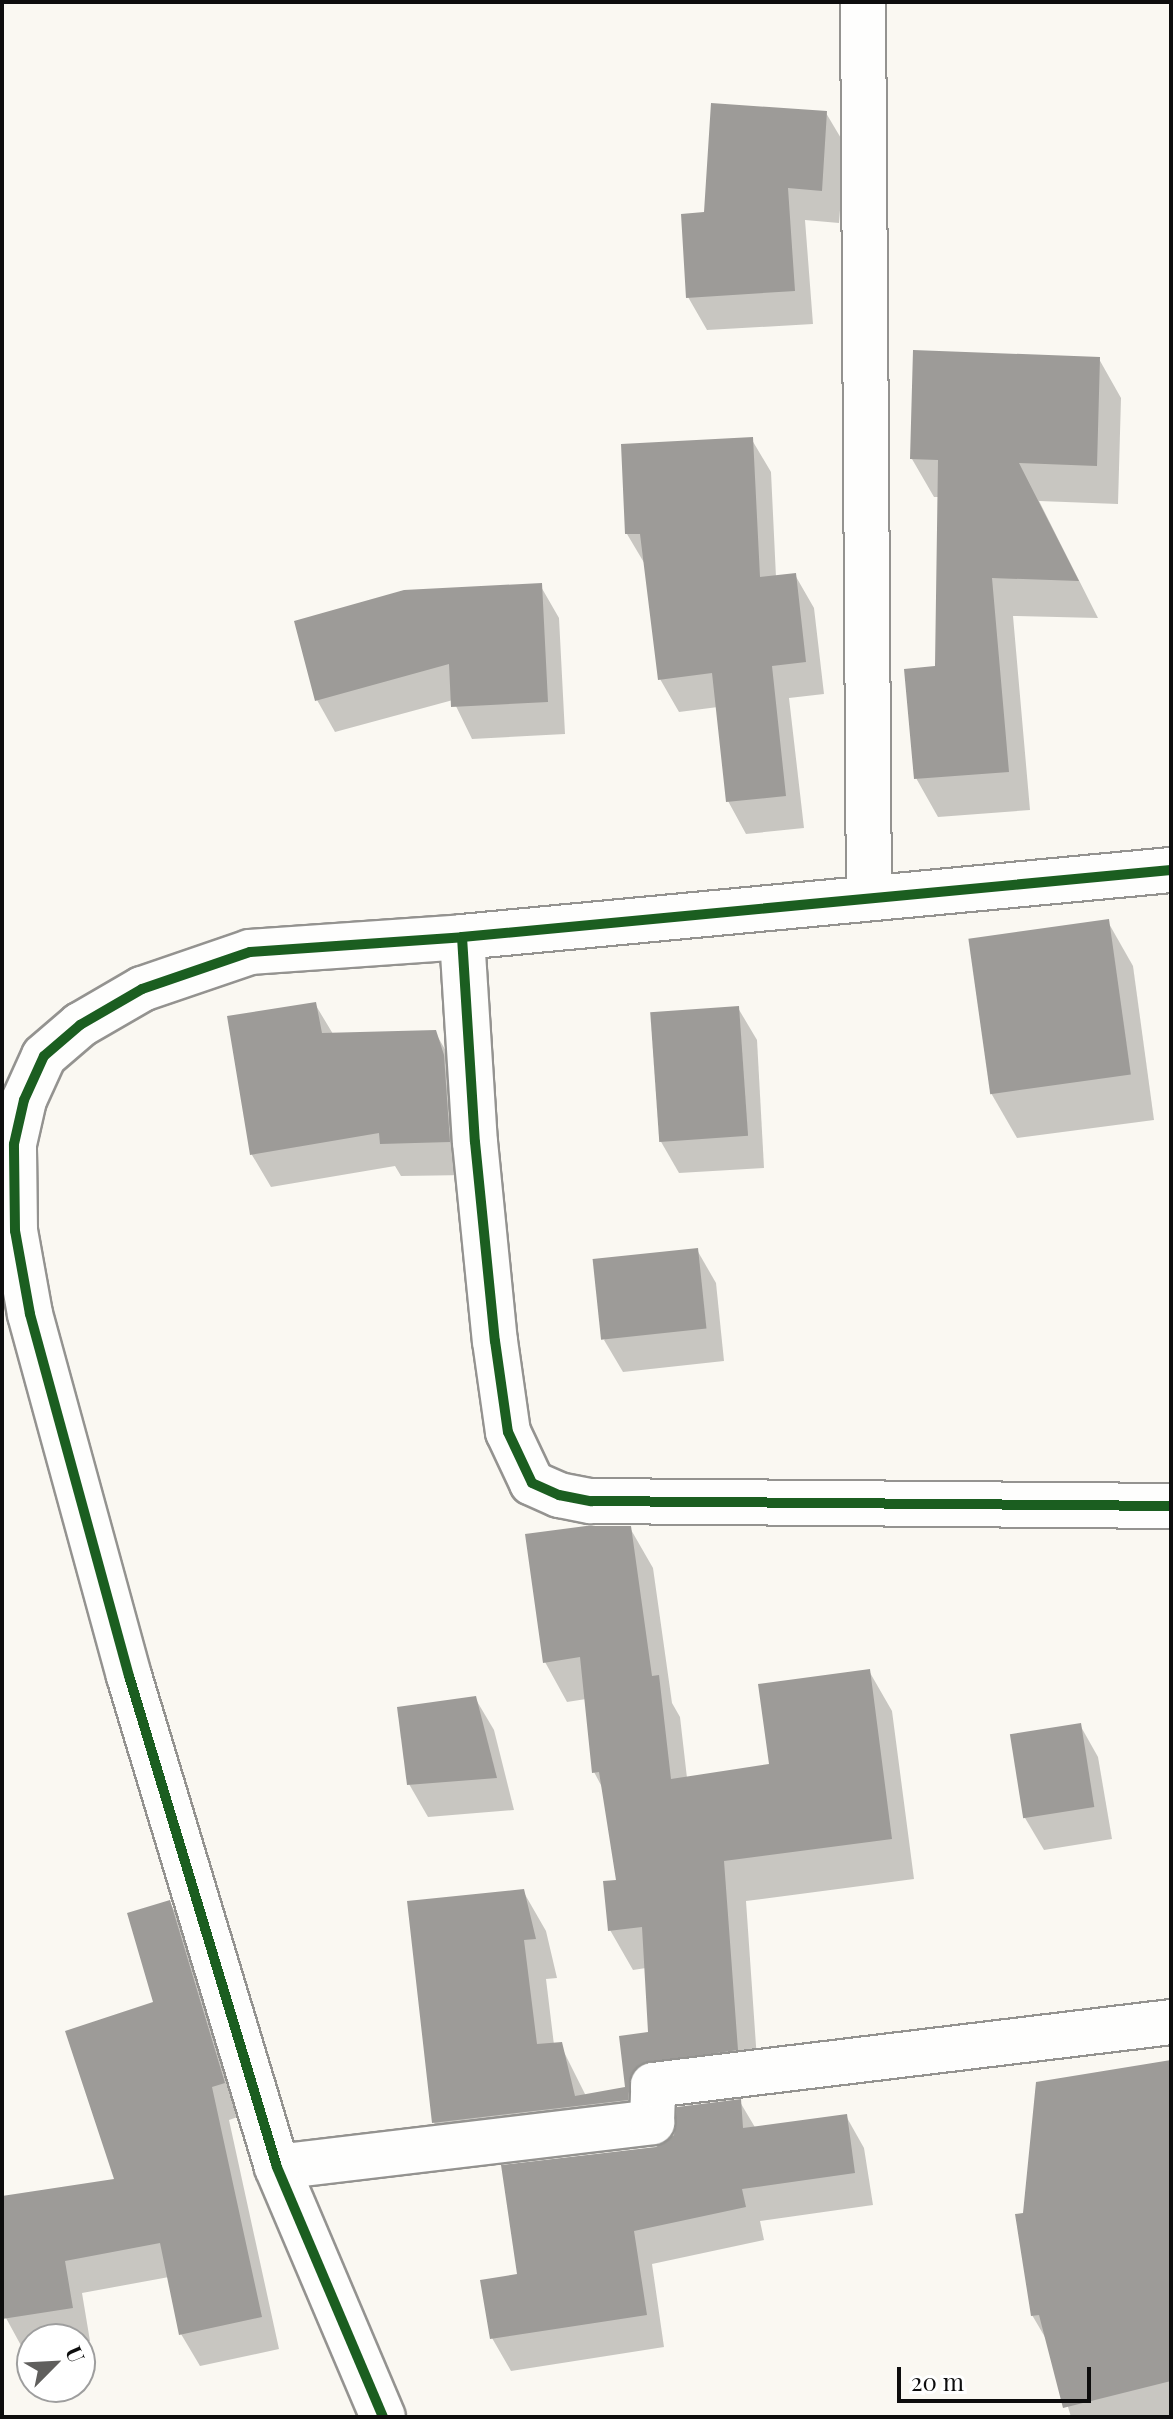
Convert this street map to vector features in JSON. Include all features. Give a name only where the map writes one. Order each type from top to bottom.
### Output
[{"type":"street","points":[[863,2],[869,896]]},
{"type":"street","points":[[383,2417],[277,2167],[129,1676],[30,1314],[15,1231],[14,1144],[24,1100],[44,1056],[80,1025],[142,989],[250,952],[462,937],[869,896],[1171,870]]},
{"type":"street","points":[[462,937],[475,1142],[495,1341],[508,1432],[532,1483],[559,1495],[591,1501],[1171,1506]]},
{"type":"street","points":[[277,2167],[652,2122],[653,2085],[1171,2022]]},
{"type":"building","points":[[711,103],[827,111],[822,191],[788,188],[795,291],[686,298],[681,214],[704,212]]},
{"type":"building","points":[[913,350],[1100,357],[1097,466],[1019,463],[1079,581],[992,578],[1009,772],[914,779],[904,669],[935,666],[938,460],[910,459]]},
{"type":"building","points":[[753,437],[760,577],[796,573],[806,662],[772,666],[786,796],[726,802],[712,673],[658,680],[640,534],[625,534],[621,444]]},
{"type":"building","points":[[542,583],[548,702],[451,707],[449,664],[315,701],[294,621],[404,590]]},
{"type":"building","points":[[1109,919],[1131,1074],[990,1094],[968,939]]},
{"type":"building","points":[[316,1002],[322,1033],[436,1030],[444,1055],[450,1142],[380,1144],[379,1133],[250,1155],[227,1016]]},
{"type":"building","points":[[739,1006],[748,1136],[659,1142],[650,1012]]},
{"type":"building","points":[[698,1248],[706,1329],[601,1340],[593,1259]]},
{"type":"building","points":[[586,1526],[631,1526],[652,1676],[659,1675],[671,1779],[769,1764],[758,1684],[870,1669],[892,1839],[724,1861],[738,2050],[640,2064],[631,2074],[628,2100],[432,2123],[407,1901],[524,1889],[536,1939],[524,1940],[537,2044],[562,2042],[575,2096],[625,2087],[619,2036],[648,2032],[642,1927],[608,1931],[603,1881],[616,1880],[599,1772],[592,1773],[580,1657],[543,1663],[525,1534]]},
{"type":"building","points":[[476,1696],[497,1778],[407,1785],[397,1707]]},
{"type":"building","points":[[1081,1723],[1094,1807],[1023,1818],[1010,1734]]},
{"type":"building","points":[[170,1900],[225,2083],[212,2087],[262,2317],[179,2335],[160,2243],[65,2261],[73,2308],[2,2319],[2,2196],[114,2179],[65,2031],[153,2002],[127,1913]]},
{"type":"building","points":[[1171,2060],[1171,2381],[1063,2408],[1039,2315],[1031,2316],[1015,2214],[1023,2213],[1036,2082]]},
{"type":"building","points":[[741,2099],[743,2128],[847,2114],[855,2173],[742,2189],[746,2207],[634,2231],[647,2315],[490,2339],[480,2280],[517,2274],[501,2165],[656,2147],[674,2135],[677,2107]]},
{"type":"cycle path","points":[[383,2417],[277,2167],[129,1676],[30,1314],[15,1231],[14,1144],[24,1100],[44,1056],[80,1025],[142,989],[250,952],[462,937],[1171,870]]},
{"type":"cycle path","points":[[462,937],[475,1142],[495,1341],[508,1432],[532,1483],[559,1495],[591,1501],[1171,1506]]}]
